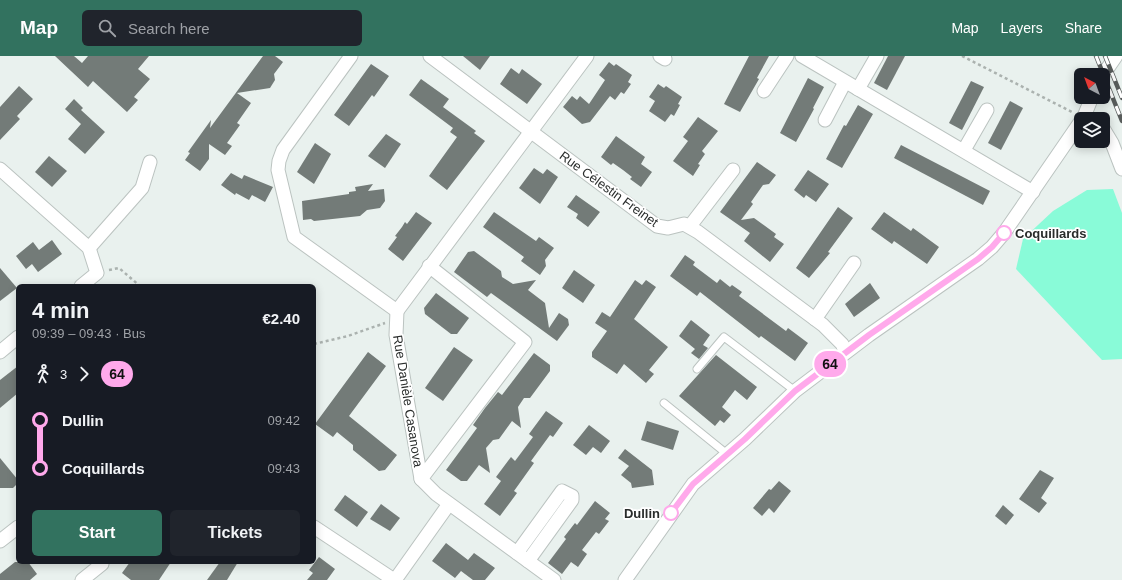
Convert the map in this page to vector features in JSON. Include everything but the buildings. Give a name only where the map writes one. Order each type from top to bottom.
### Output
[{"type":"street","points":[[351,56],[283,150],[278,170],[294,236],[397,315],[429,266],[587,56]]},
{"type":"street","name":"Rue Célestin Freinet","points":[[430,56],[657,226],[668,228],[684,224],[690,226]]},
{"type":"street","points":[[764,91],[787,56]]},
{"type":"street","points":[[802,56],[1033,192]]},
{"type":"street","points":[[858,89],[878,56]]},
{"type":"street","points":[[1108,68],[1116,56]]},
{"type":"street","points":[[825,120],[845,82]]},
{"type":"street","points":[[964,150],[987,110]]},
{"type":"street","points":[[625,580],[693,484],[795,391],[846,352],[978,259],[992,247],[1004,233],[1074,135]]},
{"type":"street","points":[[1110,140],[1122,168]]},
{"type":"street","points":[[89,248],[142,188],[150,162]]},
{"type":"street","points":[[0,168],[89,248],[97,273],[83,284]]},
{"type":"street","points":[[733,170],[690,226],[815,319],[838,340],[846,352]]},
{"type":"street","points":[[815,319],[854,263]]},
{"type":"street","points":[[421,480],[525,342],[429,266]]},
{"type":"street","name":"Rue Danièle Casanova","points":[[397,315],[396,335],[421,480],[427,487],[449,504],[554,580]]},
{"type":"street","points":[[0,352],[16,339]]},
{"type":"street","points":[[516,552],[562,491],[565,491],[572,496],[572,500],[528,561]]},
{"type":"street","points":[[316,528],[397,579],[449,504]]},
{"type":"street","points":[[0,541],[16,529]]},
{"type":"street","points":[[82,580],[102,564]]},
{"type":"lane","points":[[697,369],[724,337],[795,391]]},
{"type":"lane","points":[[664,403],[727,454]]},
{"type":"path","points":[[962,56],[1074,112]]},
{"type":"path","points":[[97,273],[119,268],[138,284]]},
{"type":"path","points":[[316,344],[348,336],[397,315]]},
{"type":"green space","points":[[1113,189],[1122,213],[1122,359],[1102,360],[1016,269],[1023,239],[1053,211],[1087,190]]},
{"type":"railway","points":[[1096,56],[1122,121]]},
{"type":"railway","points":[[1105,56],[1122,98]]},
{"type":"bus line","name":"64","points":[[671,513],[693,484],[745,439],[795,391],[869,335],[978,259],[992,247],[1004,233]]},
{"type":"place","name":"Coquillards","points":[[1004,233]]},
{"type":"place","name":"Dullin","points":[[671,513]]}]
